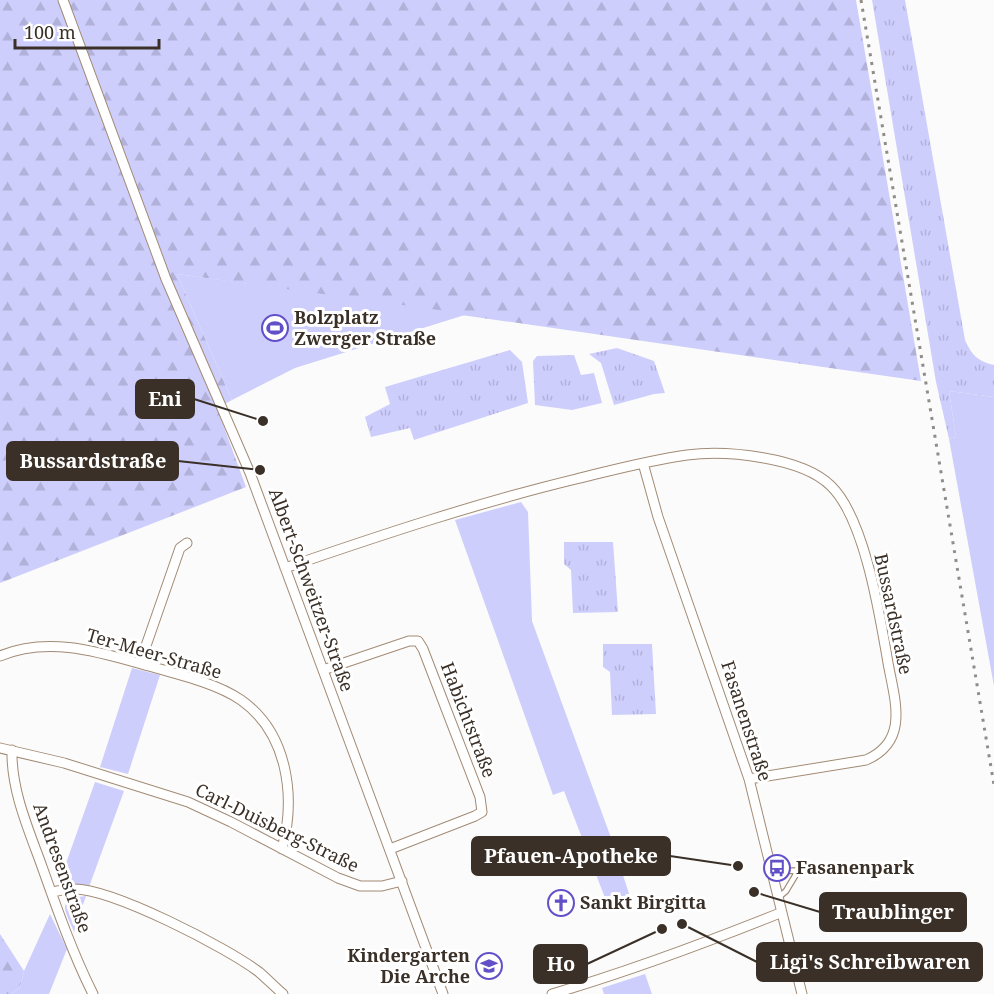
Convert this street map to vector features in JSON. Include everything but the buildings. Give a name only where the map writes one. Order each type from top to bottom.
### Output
[{"type":"street","name":"Albert-Schweitzer-Straße","points":[[63,0],[166,279],[250,473],[443,994]]},
{"type":"street","name":"Bussardstraße","points":[[285,568],[459,510],[643,463],[689,455],[741,454],[788,464],[813,474],[829,484],[843,502],[864,553],[874,586],[897,715],[896,729],[887,747],[866,760],[749,779]]},
{"type":"street","name":"Fasanenstraße","points":[[643,463],[658,516],[749,779],[801,994]]},
{"type":"street","points":[[140,663],[180,548],[187,543]]},
{"type":"street","name":"Habichtstraße","points":[[323,670],[409,641],[418,641],[457,735],[482,806],[482,812],[390,849]]},
{"type":"street","name":"Ter-Meer-Straße","points":[[0,656],[17,649],[41,646],[102,652],[197,681],[240,699],[256,712],[268,728],[278,747],[286,771],[290,798],[288,828],[282,849]]},
{"type":"street","name":"Carl-Duisberg-Straße","points":[[0,748],[63,763],[188,802],[338,878],[360,886],[381,886],[402,881]]},
{"type":"street","name":"Andresenstraße","points":[[12,750],[12,769],[17,793],[51,892],[93,994]]},
{"type":"street","points":[[51,892],[75,888],[104,894],[137,908],[215,945],[258,972],[283,994]]},
{"type":"street","points":[[552,994],[602,980],[780,913]]},
{"type":"lane","points":[[784,871],[812,870]]},
{"type":"lane","points":[[777,898],[786,891],[798,871]]},
{"type":"green space","points":[[0,0],[856,0],[921,381],[177,274],[232,400],[217,408],[246,487],[0,583]]},
{"type":"green space","points":[[872,0],[905,0],[965,340],[976,357],[994,365],[994,397],[949,391],[956,437],[949,439],[936,382]]},
{"type":"green space","points":[[177,274],[468,314],[295,368],[232,400]]},
{"type":"green space","points":[[617,348],[654,361],[665,393],[614,405],[601,363],[589,354]]},
{"type":"green space","points":[[510,350],[522,362],[528,403],[414,440],[410,428],[371,437],[365,417],[390,404],[385,387]]},
{"type":"green space","points":[[574,355],[581,375],[594,373],[602,403],[572,410],[535,405],[533,361],[537,356]]},
{"type":"green space","points":[[949,391],[994,397],[994,686],[949,439],[956,437]]},
{"type":"green space","points":[[521,502],[528,512],[532,621],[610,835],[632,903],[610,911],[564,791],[553,795],[455,520]]},
{"type":"green space","points":[[564,542],[613,542],[618,612],[573,613],[571,570],[564,564]]},
{"type":"green space","points":[[603,644],[652,644],[656,714],[612,715],[610,672],[603,667]]},
{"type":"green space","points":[[132,668],[160,675],[128,774],[100,767]]},
{"type":"green space","points":[[95,782],[124,791],[89,887],[60,880]]},
{"type":"green space","points":[[86,896],[74,932],[66,912],[66,903]]},
{"type":"green space","points":[[50,914],[67,949],[49,994],[12,994],[20,987],[24,971]]},
{"type":"green space","points":[[0,934],[24,971],[20,987],[12,994],[0,994]]},
{"type":"green space","points":[[645,974],[652,994],[604,994],[602,988]]},
{"type":"railway","points":[[861,0],[994,785]]},
{"type":"place","name":"Bolzplatz Zwerger Straße","points":[[275,328]]},
{"type":"place","name":"Eni","points":[[263,421]]},
{"type":"place","name":"Bussardstraße","points":[[260,470]]},
{"type":"place","name":"Pfauen-Apotheke","points":[[738,866]]},
{"type":"place","name":"Fasanenpark","points":[[777,868]]},
{"type":"place","name":"Traublinger","points":[[754,892]]},
{"type":"place","name":"Sankt Birgitta","points":[[561,903]]},
{"type":"place","name":"Ligi's Schreibwaren","points":[[682,924]]},
{"type":"place","name":"Ho","points":[[662,929]]},
{"type":"place","name":"Kindergarten Die Arche","points":[[489,966]]}]
